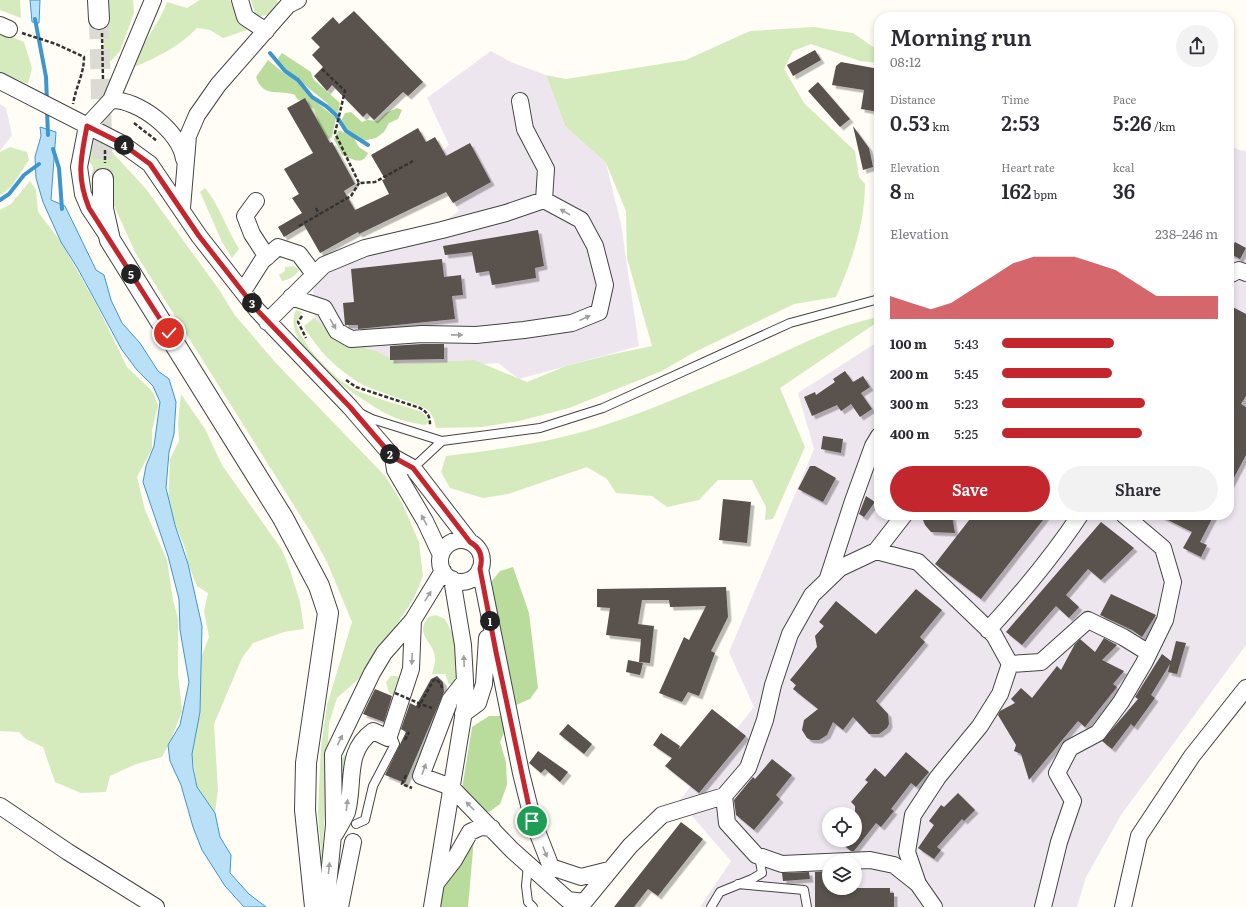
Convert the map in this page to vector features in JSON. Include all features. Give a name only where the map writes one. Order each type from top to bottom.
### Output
[{"type":"street","points":[[153,0],[111,100],[87,126],[79,167],[83,194],[89,208],[283,518],[319,586],[328,613],[306,763],[305,810],[315,907]]},
{"type":"street","points":[[240,0],[245,17],[266,31]]},
{"type":"street","points":[[182,208],[188,136],[197,115],[218,85],[292,2]]},
{"type":"street","points":[[0,81],[70,112],[87,126],[121,143],[150,164],[182,208],[199,236],[267,322],[350,407],[393,457],[413,468],[470,542],[478,549],[481,555],[480,569],[484,593],[532,821],[551,867],[581,877],[609,870]]},
{"type":"street","points":[[111,100],[121,100],[142,110],[165,126],[179,143],[185,167]]},
{"type":"street","points":[[520,101],[525,129],[546,169],[544,200]]},
{"type":"street","points":[[102,179],[103,209],[110,240]]},
{"type":"street","points":[[267,322],[291,297],[314,274],[324,265],[365,248],[463,225],[506,213],[544,200],[581,220],[595,246],[605,285],[599,312],[572,323],[476,335],[422,334],[351,339],[337,331],[324,308],[291,297]]},
{"type":"street","points":[[256,201],[245,216],[252,234],[266,257]]},
{"type":"street","points":[[243,291],[266,257],[278,247],[299,254],[314,274]]},
{"type":"street","points":[[1234,272],[1239,270],[1246,273]]},
{"type":"street","points":[[828,580],[853,501],[874,446]]},
{"type":"street","points":[[393,457],[395,470],[425,521],[441,554]]},
{"type":"street","points":[[465,681],[450,700],[440,709],[436,735],[421,776],[451,787],[528,865],[568,900],[577,904],[584,902],[630,846],[662,815],[724,796],[748,768],[765,720],[773,685],[790,634],[812,595],[840,568],[876,551],[900,520]]},
{"type":"street","points":[[988,630],[1020,595],[1059,547],[1077,520]]},
{"type":"street","points":[[1043,907],[1059,842],[1073,801],[1057,773],[1070,748],[1098,733],[1122,702],[1165,620],[1173,582],[1163,548],[1130,520]]},
{"type":"street","points":[[432,907],[457,743],[466,699],[464,645],[448,575],[440,561],[441,554],[444,549],[454,541],[461,540],[470,542]]},
{"type":"street","points":[[876,551],[918,562],[994,635],[1010,664],[1000,694],[980,726],[938,777],[913,815],[907,852],[918,884],[934,907]]},
{"type":"street","points":[[448,575],[464,581],[476,575],[480,569]]},
{"type":"street","points":[[326,907],[334,825],[333,754],[376,666],[388,648],[413,620],[448,575]]},
{"type":"street","points":[[440,709],[463,714],[478,703],[484,684],[488,627],[484,593]]},
{"type":"street","points":[[332,841],[347,812],[354,755],[364,738],[373,731],[388,738],[411,668],[413,620]]},
{"type":"street","points":[[1010,664],[1041,662],[1088,620],[1123,637],[1149,653]]},
{"type":"street","points":[[1123,907],[1139,836],[1192,756],[1246,688]]},
{"type":"street","points":[[436,735],[457,743]]},
{"type":"street","points":[[724,796],[727,823],[756,855],[782,864],[870,860],[894,865],[918,884]]},
{"type":"street","points":[[0,806],[68,852],[156,907]]},
{"type":"street","points":[[436,883],[454,860],[470,832],[481,827],[492,828]]},
{"type":"street","points":[[340,907],[353,842]]},
{"type":"lane","points":[[350,407],[372,419],[442,441],[540,428],[603,408],[790,323],[874,300]]},
{"type":"lane","points":[[413,468],[442,441]]},
{"type":"lane","points":[[356,824],[365,820],[373,786],[395,744],[394,741],[388,738]]},
{"type":"lane","points":[[711,907],[720,892],[762,873],[759,856]]},
{"type":"lane","points":[[528,865],[526,886],[528,902],[533,907]]},
{"type":"lane","points":[[738,884],[804,890],[807,907]]},
{"type":"path","points":[[99,15],[103,85]]},
{"type":"path","points":[[4,27],[56,44],[84,56],[84,71],[75,93],[70,112]]},
{"type":"path","points":[[322,70],[345,91],[335,133],[359,184]]},
{"type":"path","points":[[129,119],[161,144]]},
{"type":"path","points":[[299,226],[351,196],[359,184],[375,182],[415,160]]},
{"type":"path","points":[[316,208],[319,214]]},
{"type":"path","points":[[298,322],[307,340]]},
{"type":"path","points":[[341,377],[356,387],[420,408],[427,412],[430,418],[430,425]]},
{"type":"path","points":[[395,693],[423,705],[440,709]]},
{"type":"shaded area","points":[[491,51],[511,62],[546,75],[565,126],[606,163],[621,224],[639,346],[519,379],[498,363],[408,370],[315,333],[313,286],[341,263],[408,246],[459,211],[430,162],[449,145],[427,98]]},
{"type":"shaded area","points":[[0,104],[6,108],[12,135],[0,151]]},
{"type":"shaded area","points":[[1234,148],[1246,151],[1246,645],[1121,815],[1086,877],[1077,907],[700,907],[731,861],[679,801],[754,707],[729,652],[814,449],[798,393],[874,344],[874,520],[1234,520]]},
{"type":"green space","points":[[0,0],[20,0],[21,18],[0,10]]},
{"type":"green space","points":[[109,0],[133,0],[134,13],[120,51],[111,61],[102,57]]},
{"type":"green space","points":[[200,0],[230,0],[231,4],[244,22],[247,30],[223,38],[210,30],[197,28],[167,51],[134,67],[141,50],[167,2],[187,8]]},
{"type":"green space","points":[[251,0],[277,0],[279,5],[272,14],[256,17]]},
{"type":"green space","points":[[814,27],[853,33],[874,48],[874,62],[860,61],[811,44],[793,51],[784,69],[804,103],[855,151],[859,177],[865,184],[863,213],[860,227],[852,256],[836,297],[794,304],[691,354],[662,371],[569,408],[519,421],[482,427],[436,428],[432,414],[425,408],[358,382],[341,370],[327,357],[309,335],[304,326],[314,318],[342,342],[376,351],[401,364],[474,360],[527,382],[566,366],[652,346],[627,258],[626,211],[606,163],[565,126],[546,75],[566,79],[686,60],[750,31]]},
{"type":"green space","points":[[0,32],[24,42],[32,68],[28,84],[0,72]]},
{"type":"green space","points":[[282,53],[311,72],[313,79],[340,103],[338,113],[332,111],[327,103],[279,64],[277,60]]},
{"type":"green space","points":[[268,60],[285,74],[297,81],[310,97],[336,118],[332,137],[329,139],[323,135],[314,109],[297,99],[295,95],[290,93],[268,91],[259,84],[256,77]]},
{"type":"green space","points":[[397,108],[402,110],[398,119],[389,123],[384,132],[376,138],[362,141],[344,129],[342,119],[345,113],[351,112],[362,122],[368,120],[378,121],[386,113]]},
{"type":"green space","points":[[339,130],[354,138],[359,147],[368,153],[363,160],[360,161],[342,155],[334,139]]},
{"type":"green space","points":[[99,144],[112,152],[146,189],[220,291],[234,314],[274,361],[386,477],[402,503],[419,542],[423,576],[413,600],[362,676],[337,698],[329,723],[322,868],[318,812],[321,747],[327,705],[352,622],[327,562],[310,531],[136,254],[111,199],[95,200],[91,184],[93,167],[88,159],[90,147]]},
{"type":"green space","points":[[10,147],[27,152],[29,160],[12,185],[0,195],[0,152]]},
{"type":"green space","points":[[30,181],[36,190],[38,212],[61,242],[96,304],[127,367],[153,392],[158,406],[152,430],[152,449],[137,477],[145,510],[167,560],[173,600],[178,618],[178,673],[182,711],[171,740],[162,757],[136,764],[110,776],[106,792],[81,793],[55,782],[43,747],[26,739],[19,732],[0,731],[0,210],[11,204]]},
{"type":"green space","points":[[205,188],[214,201],[239,249],[232,258],[222,242],[200,192]]},
{"type":"green space","points":[[294,266],[299,270],[296,274],[282,281],[279,275],[285,271],[285,267]]},
{"type":"green space","points":[[296,310],[302,312],[296,323],[300,332],[313,353],[331,372],[360,392],[422,412],[427,417],[428,423],[425,425],[410,422],[387,414],[359,397],[325,370],[310,355],[299,340],[294,324]]},
{"type":"green space","points":[[874,318],[874,324],[780,388],[805,447],[773,519],[765,520],[766,507],[752,480],[718,480],[699,500],[667,507],[652,496],[616,493],[607,479],[587,467],[508,494],[483,498],[450,488],[441,472],[446,456],[499,449],[569,436],[624,419],[736,374],[824,334]]},
{"type":"green space","points":[[181,394],[205,429],[222,465],[282,550],[300,602],[304,629],[284,632],[253,643],[242,658],[214,724],[218,790],[215,813],[197,787],[192,754],[200,712],[200,660],[209,637],[204,611],[208,593],[197,586],[188,564],[185,548],[168,506],[170,459],[179,441],[178,422]]},
{"type":"green space","points":[[513,567],[529,613],[538,688],[530,699],[514,706],[493,598],[492,581],[500,571]]},
{"type":"green space","points":[[436,615],[445,619],[454,637],[459,675],[455,685],[449,684],[445,674],[432,674],[435,661],[434,652],[424,634],[423,629],[428,617]]},
{"type":"green space","points":[[391,676],[397,676],[401,679],[396,696],[389,693],[386,682]]},
{"type":"green space","points":[[489,716],[501,716],[505,730],[500,742],[506,762],[507,785],[500,804],[489,812],[478,808],[462,789],[472,727]]},
{"type":"green space","points":[[344,755],[349,757],[342,811],[341,762]]},
{"type":"green space","points":[[474,839],[468,907],[436,907],[439,889]]},
{"type":"water","points":[[30,0],[40,0],[39,23],[32,22]]},
{"type":"water","points":[[40,127],[56,132],[51,200],[65,206],[96,270],[104,275],[111,300],[122,323],[140,343],[158,371],[169,379],[176,402],[174,434],[169,452],[166,488],[175,525],[188,564],[202,626],[200,712],[192,754],[193,768],[197,787],[215,813],[220,837],[231,855],[230,873],[249,894],[266,907],[244,907],[225,886],[202,850],[193,827],[181,785],[170,761],[168,745],[180,725],[189,682],[180,630],[179,599],[168,556],[143,482],[146,466],[154,446],[160,402],[153,386],[137,370],[122,350],[78,269],[61,242],[43,202],[36,178],[35,157],[41,136]]},
{"type":"building","points":[[354,11],[423,82],[408,96],[403,92],[374,120],[367,113],[363,117],[332,85],[327,91],[314,76],[323,67],[312,55],[320,47],[311,38],[333,17],[339,24]]},
{"type":"building","points":[[815,50],[821,60],[793,76],[787,65]]},
{"type":"building","points":[[841,62],[874,68],[874,111],[861,109],[864,90],[832,85],[836,66]]},
{"type":"building","points":[[818,82],[850,119],[840,127],[808,91]]},
{"type":"building","points":[[305,98],[330,143],[332,142],[355,184],[344,191],[355,210],[389,194],[382,180],[385,179],[371,155],[418,128],[426,142],[435,137],[446,156],[470,143],[491,182],[453,203],[446,192],[359,234],[358,232],[320,253],[304,225],[284,237],[278,227],[302,213],[292,198],[299,194],[284,169],[313,153],[287,108]]},
{"type":"building","points":[[853,126],[869,148],[873,167],[863,170]]},
{"type":"building","points":[[538,230],[544,266],[535,268],[536,278],[492,285],[489,271],[476,273],[472,252],[445,255],[443,246]]},
{"type":"building","points":[[1235,242],[1246,248],[1240,259],[1234,256]]},
{"type":"building","points":[[442,259],[444,277],[461,275],[463,295],[452,296],[455,319],[358,329],[358,325],[345,325],[343,303],[354,302],[351,269]]},
{"type":"building","points":[[1234,308],[1246,314],[1246,396],[1241,404],[1246,407],[1246,455],[1234,478]]},
{"type":"building","points":[[444,344],[444,359],[390,360],[390,346]]},
{"type":"building","points":[[845,371],[853,382],[863,376],[870,387],[861,393],[872,409],[860,417],[851,404],[841,411],[837,405],[812,416],[804,397],[815,392],[816,395],[835,382],[833,379]]},
{"type":"building","points":[[823,436],[843,439],[841,453],[821,449]]},
{"type":"building","points":[[810,466],[815,466],[836,478],[823,502],[798,489]]},
{"type":"building","points":[[866,496],[874,501],[864,517],[859,514]]},
{"type":"building","points":[[723,499],[751,502],[747,543],[719,540]]},
{"type":"building","points":[[923,520],[953,520],[955,533],[931,532]]},
{"type":"building","points":[[969,520],[1043,520],[981,599],[935,564]]},
{"type":"building","points":[[1168,520],[1211,520],[1200,542],[1207,545],[1201,557],[1183,548],[1192,532]]},
{"type":"building","points":[[1101,522],[1134,548],[1101,580],[1088,569],[1066,595],[1079,607],[1069,618],[1056,606],[1022,645],[1006,632]]},
{"type":"building","points":[[726,587],[728,617],[711,651],[715,653],[699,696],[688,692],[682,702],[659,693],[684,637],[689,640],[706,606],[670,607],[669,600],[642,600],[638,624],[654,626],[650,663],[639,662],[641,639],[606,635],[610,608],[597,607],[597,589]]},
{"type":"building","points":[[916,589],[942,610],[920,637],[925,642],[876,701],[888,714],[889,724],[887,728],[879,734],[869,734],[853,717],[843,730],[833,722],[827,735],[819,740],[811,740],[807,738],[802,730],[804,720],[818,709],[793,689],[796,685],[790,680],[817,647],[815,636],[824,626],[819,622],[836,601],[876,634]]},
{"type":"building","points":[[1111,594],[1156,615],[1142,637],[1132,630],[1100,615]]},
{"type":"building","points":[[1104,638],[1117,645],[1102,660],[1124,671],[1113,684],[1117,687],[1085,727],[1078,721],[1029,780],[1021,754],[1014,751],[1016,745],[998,715],[1000,711],[1015,703],[1011,699],[1021,688],[1032,698],[1057,666],[1061,670],[1075,644],[1080,639],[1095,652]]},
{"type":"building","points":[[1176,641],[1186,643],[1177,674],[1168,672],[1170,664],[1151,695],[1155,698],[1134,727],[1131,724],[1112,749],[1102,741],[1138,699],[1135,697],[1162,654],[1171,661]]},
{"type":"building","points":[[628,660],[643,663],[640,675],[626,672]]},
{"type":"building","points":[[437,676],[443,682],[444,692],[405,783],[385,775],[406,732],[401,729],[410,703],[416,706],[431,679]]},
{"type":"building","points":[[375,689],[392,696],[384,722],[363,714]]},
{"type":"building","points":[[712,709],[746,736],[699,793],[665,766],[672,758],[653,745],[661,733],[680,746],[678,750]]},
{"type":"building","points":[[568,724],[592,744],[584,754],[559,734]]},
{"type":"building","points":[[538,751],[568,772],[560,782],[545,769],[541,773],[529,763]]},
{"type":"building","points":[[906,752],[929,772],[916,787],[911,783],[891,809],[894,811],[881,827],[876,823],[862,841],[862,807],[855,807],[851,802],[868,782],[865,780],[875,768],[885,777]]},
{"type":"building","points":[[772,759],[792,775],[776,795],[780,799],[754,830],[736,815],[734,800],[753,777],[755,779]]},
{"type":"building","points":[[958,793],[975,810],[964,821],[962,819],[937,847],[941,850],[934,859],[918,848],[934,825],[929,821],[941,805],[944,807]]},
{"type":"building","points":[[681,822],[703,839],[658,896],[648,889],[634,907],[614,907]]},
{"type":"building","points":[[846,847],[857,847],[854,851],[851,851]]},
{"type":"building","points":[[822,871],[822,895],[862,895],[862,888],[890,888],[890,893],[894,893],[894,907],[815,907],[815,872]]},
{"type":"building","points":[[809,872],[810,879],[783,881],[782,873]]},
{"type":"waterway","points":[[35,19],[46,77],[47,101]]},
{"type":"waterway","points":[[270,53],[285,71],[298,80],[312,97],[336,115],[346,131],[368,145]]},
{"type":"waterway","points":[[47,110],[48,135]]},
{"type":"waterway","points":[[53,149],[59,168],[62,209]]},
{"type":"waterway","points":[[0,200],[9,194],[24,175],[39,164]]},
{"type":"tunnel","points":[[99,19],[103,179]]},
{"type":"route","points":[[169,333],[89,208],[83,194],[79,167],[87,126],[121,143],[150,164],[182,208],[199,236],[267,322],[350,407],[393,457],[413,468],[470,542],[478,549],[481,555],[482,562],[480,569],[496,652],[532,821]]}]
